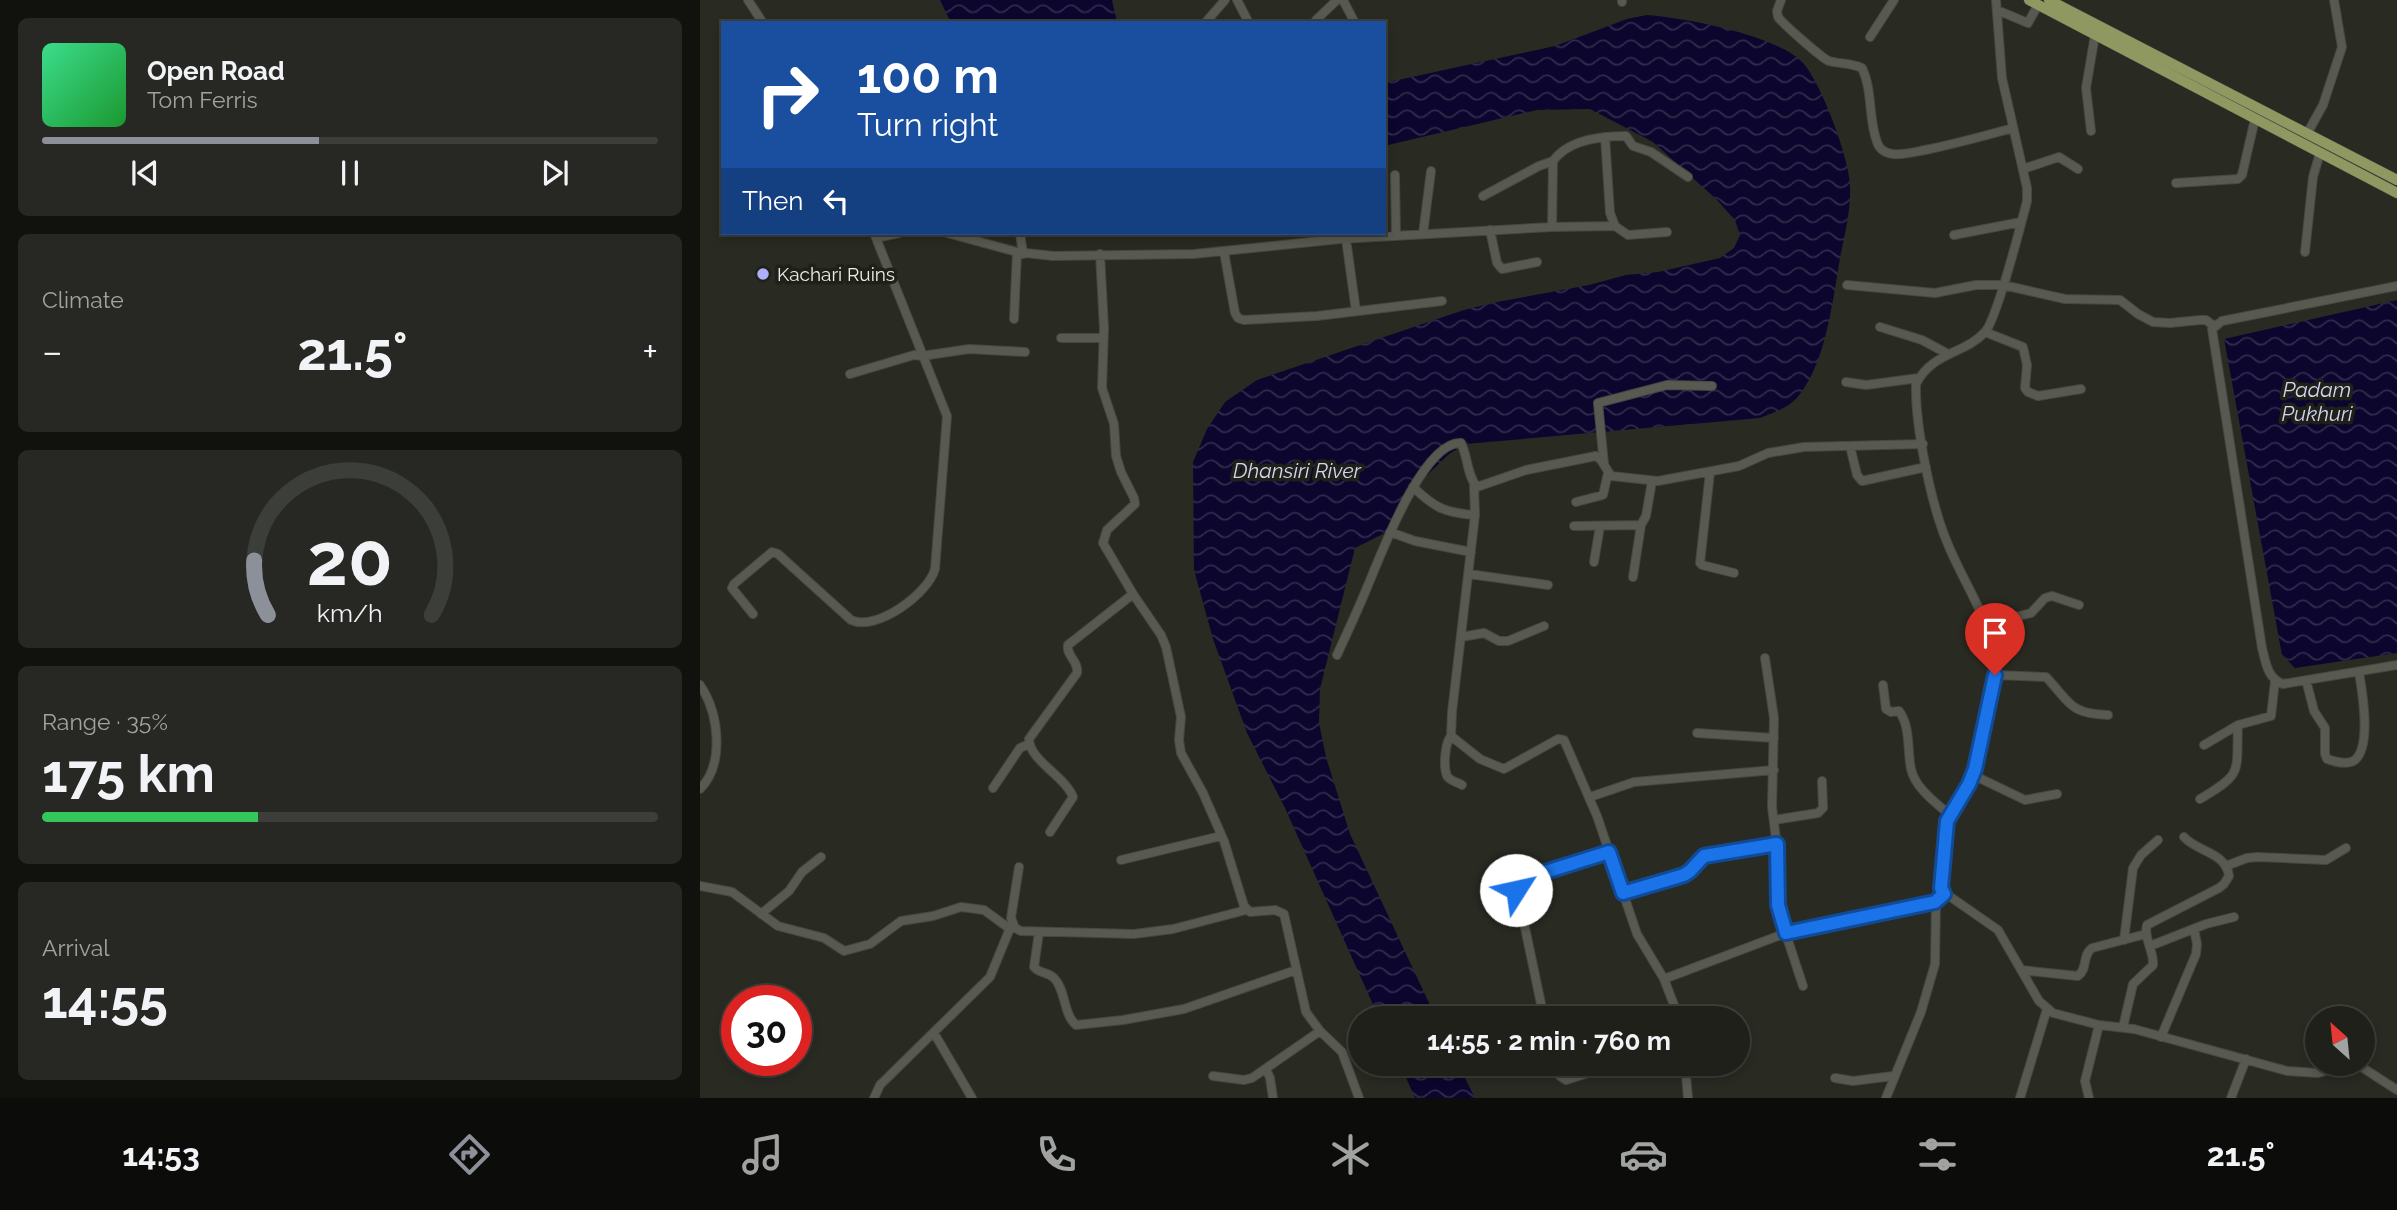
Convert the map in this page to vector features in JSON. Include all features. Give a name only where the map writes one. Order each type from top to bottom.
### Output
[{"type":"main road","points":[[2049,0],[2397,180]]},
{"type":"main road","points":[[2034,2],[2397,193]]},
{"type":"street","points":[[748,0],[762,21]]},
{"type":"street","points":[[1207,21],[1225,0]]},
{"type":"street","points":[[1237,0],[1248,21]]},
{"type":"street","points":[[1316,20],[1337,0]]},
{"type":"street","points":[[1343,0],[1354,21]]},
{"type":"street","points":[[1781,0],[1778,18],[1820,56],[1829,61],[1862,68],[1868,84],[1877,141],[1886,152],[1893,154],[1949,145],[2013,128]]},
{"type":"street","points":[[1870,37],[1894,0]]},
{"type":"street","points":[[1996,0],[2002,78],[2027,188],[2027,201],[2003,285],[1985,332],[1933,363],[1916,384],[1926,467],[1946,540],[1996,654],[1995,675],[1973,775],[1946,825],[1941,888],[1944,894],[1998,930],[2047,1009],[2075,1020],[2123,1027],[2299,1073],[2318,1073],[2346,1065],[2360,1066],[2397,1090]]},
{"type":"street","points":[[2308,132],[2323,105],[2342,47],[2334,0]]},
{"type":"street","points":[[1997,10],[2028,23],[2034,2]]},
{"type":"street","points":[[2091,131],[2086,88],[2095,35]]},
{"type":"street","points":[[2176,183],[2238,179],[2242,175],[2255,118]]},
{"type":"street","points":[[1605,137],[1610,213],[1615,226]]},
{"type":"street","points":[[1483,196],[1553,161],[1563,151],[1586,141],[1605,137],[1628,137],[1633,146],[1661,158],[1688,177]]},
{"type":"street","points":[[2305,252],[2314,169],[2320,153]]},
{"type":"street","points":[[2023,169],[2059,158],[2078,169]]},
{"type":"street","points":[[1552,226],[1553,161]]},
{"type":"street","points":[[1423,234],[1430,171]]},
{"type":"street","points":[[1395,175],[1396,236]]},
{"type":"street","points":[[1954,235],[2021,222]]},
{"type":"street","points":[[954,235],[1020,253],[1053,256],[1224,252],[1346,239],[1552,226],[1615,226],[1628,234],[1667,232]]},
{"type":"street","points":[[1490,230],[1497,263],[1502,269],[1537,262]]},
{"type":"street","points":[[753,614],[732,589],[734,584],[772,552],[778,554],[851,620],[859,624],[881,619],[921,592],[932,579],[947,416],[875,235]]},
{"type":"street","points":[[1014,319],[1020,235]]},
{"type":"street","points":[[1346,239],[1356,311]]},
{"type":"street","points":[[1224,252],[1238,318],[1317,316],[1442,300]]},
{"type":"street","points":[[1100,254],[1102,388],[1114,424],[1116,456],[1135,498],[1135,504],[1107,530],[1103,543],[1166,647],[1181,717],[1181,753],[1222,836],[1242,902],[1247,910],[1254,913],[1275,910],[1284,914],[1306,1012],[1320,1031],[1342,1052],[1359,1098]]},
{"type":"street","points":[[1847,285],[1930,293],[1976,285],[2003,285],[2065,299],[2120,300],[2153,322],[2200,320],[2214,326]]},
{"type":"street","points":[[2397,286],[2222,321],[2214,326],[2212,333],[2262,648],[2268,671],[2275,681],[2283,684],[2397,665]]},
{"type":"street","points":[[1880,327],[1922,340],[1948,354]]},
{"type":"street","points":[[1985,332],[2023,347],[2026,355],[2025,388],[2028,392],[2038,396],[2081,389]]},
{"type":"street","points":[[1061,338],[1103,338]]},
{"type":"street","points":[[850,374],[905,356],[969,349],[1026,352]]},
{"type":"street","points":[[1846,382],[1866,385],[1919,378]]},
{"type":"street","points":[[1576,502],[1603,495],[1606,469],[1598,403],[1667,385],[1712,386]]},
{"type":"street","points":[[1337,655],[1390,532],[1413,486],[1441,453],[1459,443],[1464,449],[1474,486],[1475,515],[1451,736],[1447,744],[1446,773],[1450,779],[1462,785]]},
{"type":"street","points":[[1474,486],[1526,470],[1596,456],[1617,478],[1652,481],[1746,464],[1762,455],[1804,447],[1923,444]]},
{"type":"street","points":[[1850,446],[1857,475],[1862,481],[1926,467]]},
{"type":"street","points":[[1710,472],[1700,563],[1734,573]]},
{"type":"street","points":[[1633,577],[1641,525],[1646,516],[1652,481]]},
{"type":"street","points":[[1413,486],[1440,509],[1475,515]]},
{"type":"street","points":[[1574,526],[1641,525]]},
{"type":"street","points":[[1594,562],[1600,526]]},
{"type":"street","points":[[1390,532],[1415,541],[1471,552]]},
{"type":"street","points":[[1469,574],[1548,585]]},
{"type":"street","points":[[1050,832],[1073,797],[1066,785],[1032,751],[1030,739],[1077,673],[1077,664],[1069,653],[1068,645],[1133,594]]},
{"type":"street","points":[[1985,625],[2031,613],[2045,598],[2052,596],[2079,605]]},
{"type":"street","points":[[1461,637],[1484,633],[1499,641],[1508,641],[1544,626]]},
{"type":"street","points":[[1765,658],[1773,718],[1772,807],[1777,844],[1778,905],[1802,986]]},
{"type":"street","points":[[2306,680],[2314,711],[2325,728],[2328,759],[2353,761],[2364,739],[2359,671]]},
{"type":"street","points":[[1995,675],[2046,677],[2072,707],[2080,712],[2108,715]]},
{"type":"street","points":[[2204,746],[2238,725],[2271,716],[2275,681]]},
{"type":"street","points":[[700,685],[713,708],[717,726],[712,771],[700,789]]},
{"type":"street","points":[[1883,685],[1886,709],[1891,712],[1899,711],[1902,715],[1913,776],[1926,794],[1950,815]]},
{"type":"street","points":[[2200,799],[2234,776],[2238,725]]},
{"type":"street","points":[[1697,733],[1774,738]]},
{"type":"street","points":[[1451,736],[1480,760],[1504,769],[1562,739],[1590,797],[1637,934],[1664,979],[1674,1006]]},
{"type":"street","points":[[993,788],[1020,748],[1029,744]]},
{"type":"street","points":[[1590,797],[1634,782],[1774,770]]},
{"type":"street","points":[[1973,775],[2025,800],[2057,794]]},
{"type":"street","points":[[1774,820],[1818,813],[1824,808],[1822,781]]},
{"type":"street","points":[[1121,860],[1222,836]]},
{"type":"street","points":[[2123,1027],[2133,984],[2153,965],[2146,934],[2147,925],[2224,884],[2229,876],[2226,866],[2216,856],[2192,845],[2184,837]]},
{"type":"street","points":[[2124,940],[2133,868],[2141,855],[2158,840]]},
{"type":"street","points":[[1623,893],[1684,875],[1704,856],[1777,844]]},
{"type":"street","points":[[2226,866],[2258,857],[2326,860],[2346,848]]},
{"type":"street","points":[[1541,1006],[1520,913],[1517,882],[1609,852]]},
{"type":"street","points":[[761,914],[789,891],[802,872],[821,857]]},
{"type":"street","points":[[874,1098],[880,1085],[990,977],[1011,926],[1019,867]]},
{"type":"street","points":[[700,886],[732,892],[778,926],[824,938],[844,951],[870,944],[901,921],[927,918],[961,907],[984,910],[1021,931],[1120,934],[1151,932],[1247,910]]},
{"type":"street","points":[[1664,979],[1786,933],[1935,902],[1944,894]]},
{"type":"street","points":[[1886,1098],[1921,1012],[1935,964],[1935,902]]},
{"type":"street","points":[[2150,946],[2234,917]]},
{"type":"street","points":[[2161,1037],[2198,949],[2194,929]]},
{"type":"street","points":[[1039,932],[1034,967],[1039,972],[1051,975],[1056,981],[1071,1020],[1076,1025],[1184,1009],[1296,970]]},
{"type":"street","points":[[2021,970],[2078,976],[2083,970],[2088,950],[2146,934]]},
{"type":"street","points":[[2020,1098],[2047,1009]]},
{"type":"street","points":[[2089,1098],[2085,1081],[2099,1025]]},
{"type":"street","points":[[1213,1076],[1248,1079],[1320,1031]]},
{"type":"street","points":[[934,1033],[972,1098]]},
{"type":"street","points":[[2231,1098],[2246,1059]]},
{"type":"street","points":[[1266,1069],[1273,1098]]},
{"type":"street","points":[[1560,1076],[1566,1080],[1579,1076]]},
{"type":"street","points":[[1686,1076],[1688,1098]]},
{"type":"street","points":[[1835,1077],[1853,1081],[1893,1076]]},
{"type":"water","points":[[940,0],[1112,0],[1117,21],[950,21]]},
{"type":"water","name":"Dhansiri River","points":[[1647,15],[1706,24],[1752,36],[1790,53],[1803,63],[1826,103],[1845,157],[1850,185],[1847,222],[1827,329],[1809,380],[1796,399],[1781,409],[1760,418],[1466,444],[1449,454],[1424,478],[1394,519],[1389,531],[1355,548],[1320,689],[1319,723],[1326,757],[1350,834],[1430,1006],[1374,1006],[1285,808],[1247,733],[1213,639],[1194,570],[1193,462],[1207,429],[1225,402],[1257,380],[1464,310],[1720,258],[1734,248],[1740,235],[1735,220],[1716,199],[1653,142],[1590,109],[1537,110],[1386,146],[1386,83],[1555,46],[1627,19]]},
{"type":"water","name":"Padam Pukhuri","points":[[2397,300],[2397,653],[2295,668],[2282,655],[2224,339]]},
{"type":"water","points":[[1405,1076],[1464,1076],[1475,1098],[1415,1098]]},
{"type":"place","name":"Kachari Ruins","points":[[763,274]]},
{"type":"route","points":[[1516,890],[1520,880],[1609,852],[1623,893],[1684,875],[1704,856],[1710,854],[1777,844],[1778,910],[1786,933],[1935,902],[1944,894],[1941,888],[1947,821],[1975,769],[1995,675]]}]
